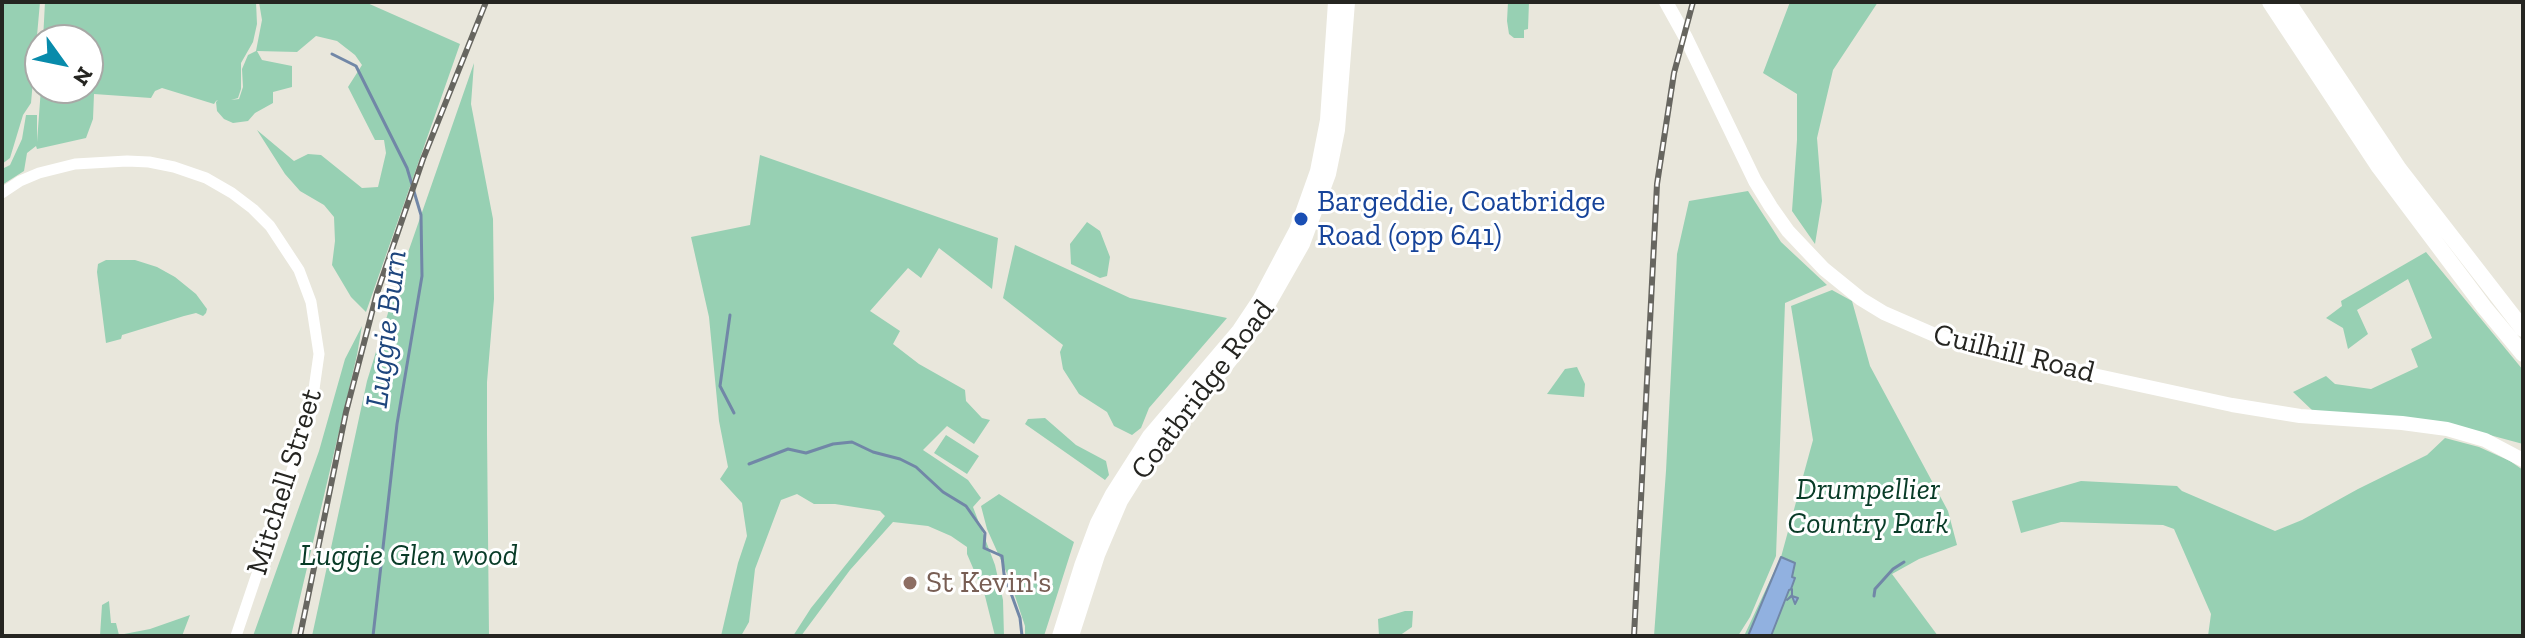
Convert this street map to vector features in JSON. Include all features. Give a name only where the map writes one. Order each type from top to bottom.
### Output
[{"type":"highway","points":[[2270,2],[2379,167],[2523,354]]},
{"type":"highway","points":[[2288,2],[2399,169],[2523,329]]},
{"type":"main road","name":"Coatbridge Road","points":[[1059,636],[1092,537],[1112,494],[1149,436],[1239,330],[1259,300],[1296,230],[1317,171],[1327,120],[1335,2]]},
{"type":"main road","name":"Coatbridge Road","points":[[1072,636],[1098,555],[1121,501],[1157,446],[1242,346],[1303,244],[1329,174],[1338,130],[1348,2]]},
{"type":"main road","name":"Cuilhill Road","points":[[1666,2],[1771,207],[1788,231],[1824,269],[1884,313],[1937,336],[2098,376],[2300,416],[2447,429],[2485,440],[2523,460]]},
{"type":"street","name":"Mitchell Street","points":[[2,193],[29,177],[64,166],[104,161],[149,162],[174,167],[206,178],[232,193],[270,226],[290,254],[306,286],[317,328],[319,354],[310,417],[236,636]]},
{"type":"green space","points":[[2,2],[40,2],[38,24],[24,24],[24,104],[30,104],[23,115],[10,158],[2,164]]},
{"type":"green space","points":[[45,2],[256,2],[257,24],[253,42],[241,63],[238,98],[231,100],[239,99],[243,87],[242,69],[248,55],[256,51],[262,20],[259,2],[365,2],[460,44],[366,312],[351,297],[332,265],[334,217],[324,205],[300,191],[285,174],[257,130],[294,161],[308,154],[321,155],[362,188],[378,187],[386,153],[384,140],[375,140],[348,87],[362,65],[355,55],[337,41],[316,36],[297,52],[257,51],[262,60],[292,66],[292,87],[273,92],[273,103],[255,113],[248,121],[233,123],[217,111],[218,100],[216,101],[214,104],[162,88],[155,91],[151,98],[104,95],[104,24],[44,24]]},
{"type":"green space","points":[[1508,2],[1529,2],[1528,29],[1524,30],[1524,38],[1514,38],[1509,34]]},
{"type":"green space","points":[[1790,2],[1878,2],[1833,70],[1817,138],[1822,201],[1815,244],[1792,211],[1797,94],[1763,73]]},
{"type":"green space","name":"Luggie Glen wood","points":[[474,63],[471,104],[493,219],[494,299],[487,382],[489,636],[312,636],[367,381],[396,287]]},
{"type":"green space","points":[[40,104],[94,104],[93,119],[86,138],[37,149],[36,146],[27,153],[24,171],[2,185],[2,169],[10,165],[22,139],[26,115],[37,115],[37,142]]},
{"type":"green space","points":[[760,155],[998,238],[992,289],[939,248],[921,278],[908,268],[870,311],[900,331],[893,344],[919,364],[965,390],[966,401],[982,418],[990,420],[974,444],[947,426],[923,450],[968,480],[981,498],[973,507],[995,565],[1003,600],[1004,636],[995,636],[985,596],[967,554],[967,547],[928,526],[893,522],[850,570],[801,636],[793,636],[811,608],[885,516],[880,511],[814,504],[797,494],[781,500],[755,569],[749,622],[741,636],[721,636],[747,536],[742,503],[720,479],[728,467],[719,421],[709,317],[691,237],[750,225]]},
{"type":"green space","points":[[1748,191],[1781,242],[1827,285],[1785,303],[1776,556],[1750,617],[1738,636],[1654,636],[1677,254],[1689,201]]},
{"type":"green space","points":[[1087,222],[1100,231],[1110,257],[1107,276],[1100,278],[1071,264],[1070,244]]},
{"type":"green space","points":[[1015,245],[1130,298],[1227,318],[1149,408],[1141,428],[1132,435],[1114,426],[1107,412],[1079,394],[1063,369],[1060,352],[1063,345],[1003,298]]},
{"type":"green space","points":[[2426,252],[2523,370],[2523,444],[2449,424],[2313,411],[2293,392],[2326,376],[2335,384],[2371,389],[2418,367],[2411,349],[2432,338],[2408,279],[2357,310],[2368,334],[2348,349],[2343,328],[2326,318],[2342,306],[2341,301]]},
{"type":"green space","points":[[106,260],[135,260],[157,267],[196,294],[207,309],[206,313],[203,316],[196,313],[184,316],[106,343],[97,272],[98,264]]},
{"type":"green space","name":"Drumpellier Country Park","points":[[1832,290],[1852,301],[1870,366],[1948,511],[1957,545],[1919,559],[1892,574],[1938,636],[1744,636],[1781,557],[1813,440],[1791,306]]},
{"type":"green space","points":[[362,326],[291,636],[253,636],[319,451],[345,359]]},
{"type":"green space","points":[[1577,367],[1585,384],[1584,397],[1547,394],[1565,369]]},
{"type":"green space","points":[[1045,418],[1076,445],[1106,461],[1109,475],[1105,480],[1025,424],[1028,419]]},
{"type":"green space","points":[[946,435],[979,456],[967,474],[934,453]]},
{"type":"green space","name":"Drumpellier Country Park","points":[[2445,438],[2479,447],[2523,470],[2523,636],[2208,636],[2211,614],[2174,529],[2163,525],[2061,522],[2021,533],[2012,501],[2081,481],[2177,486],[2182,491],[2275,531],[2427,455]]},
{"type":"green space","points":[[999,494],[1074,542],[1044,636],[1025,636],[1025,626],[1009,578],[987,529],[981,506]]},
{"type":"green space","points":[[109,601],[111,623],[116,623],[119,635],[150,629],[190,615],[182,636],[100,636],[102,605]]},
{"type":"green space","points":[[1413,611],[1412,627],[1399,636],[1379,636],[1378,619]]},
{"type":"water","points":[[1781,557],[1795,563],[1791,589],[1771,636],[1748,636]]},
{"type":"waterway","name":"Luggie Burn","points":[[332,54],[356,66],[407,168],[421,215],[422,276],[397,424],[373,636]]},
{"type":"waterway","points":[[730,315],[720,386],[734,413]]},
{"type":"waterway","points":[[749,464],[788,449],[806,453],[833,444],[852,442],[916,467],[943,492],[966,506],[985,533],[984,548],[1002,556],[1004,574],[1020,618],[1022,636]]},
{"type":"waterway","points":[[1874,596],[1875,589],[1904,562]]},
{"type":"railway","points":[[300,636],[346,412],[377,293],[423,159],[486,2]]},
{"type":"railway","points":[[1634,636],[1657,184],[1674,73],[1693,2]]},
{"type":"place","name":"Bargeddie, Coatbridge Road (opp 641)","points":[[1301,219]]},
{"type":"place","name":"St Kevin's","points":[[910,583]]}]
